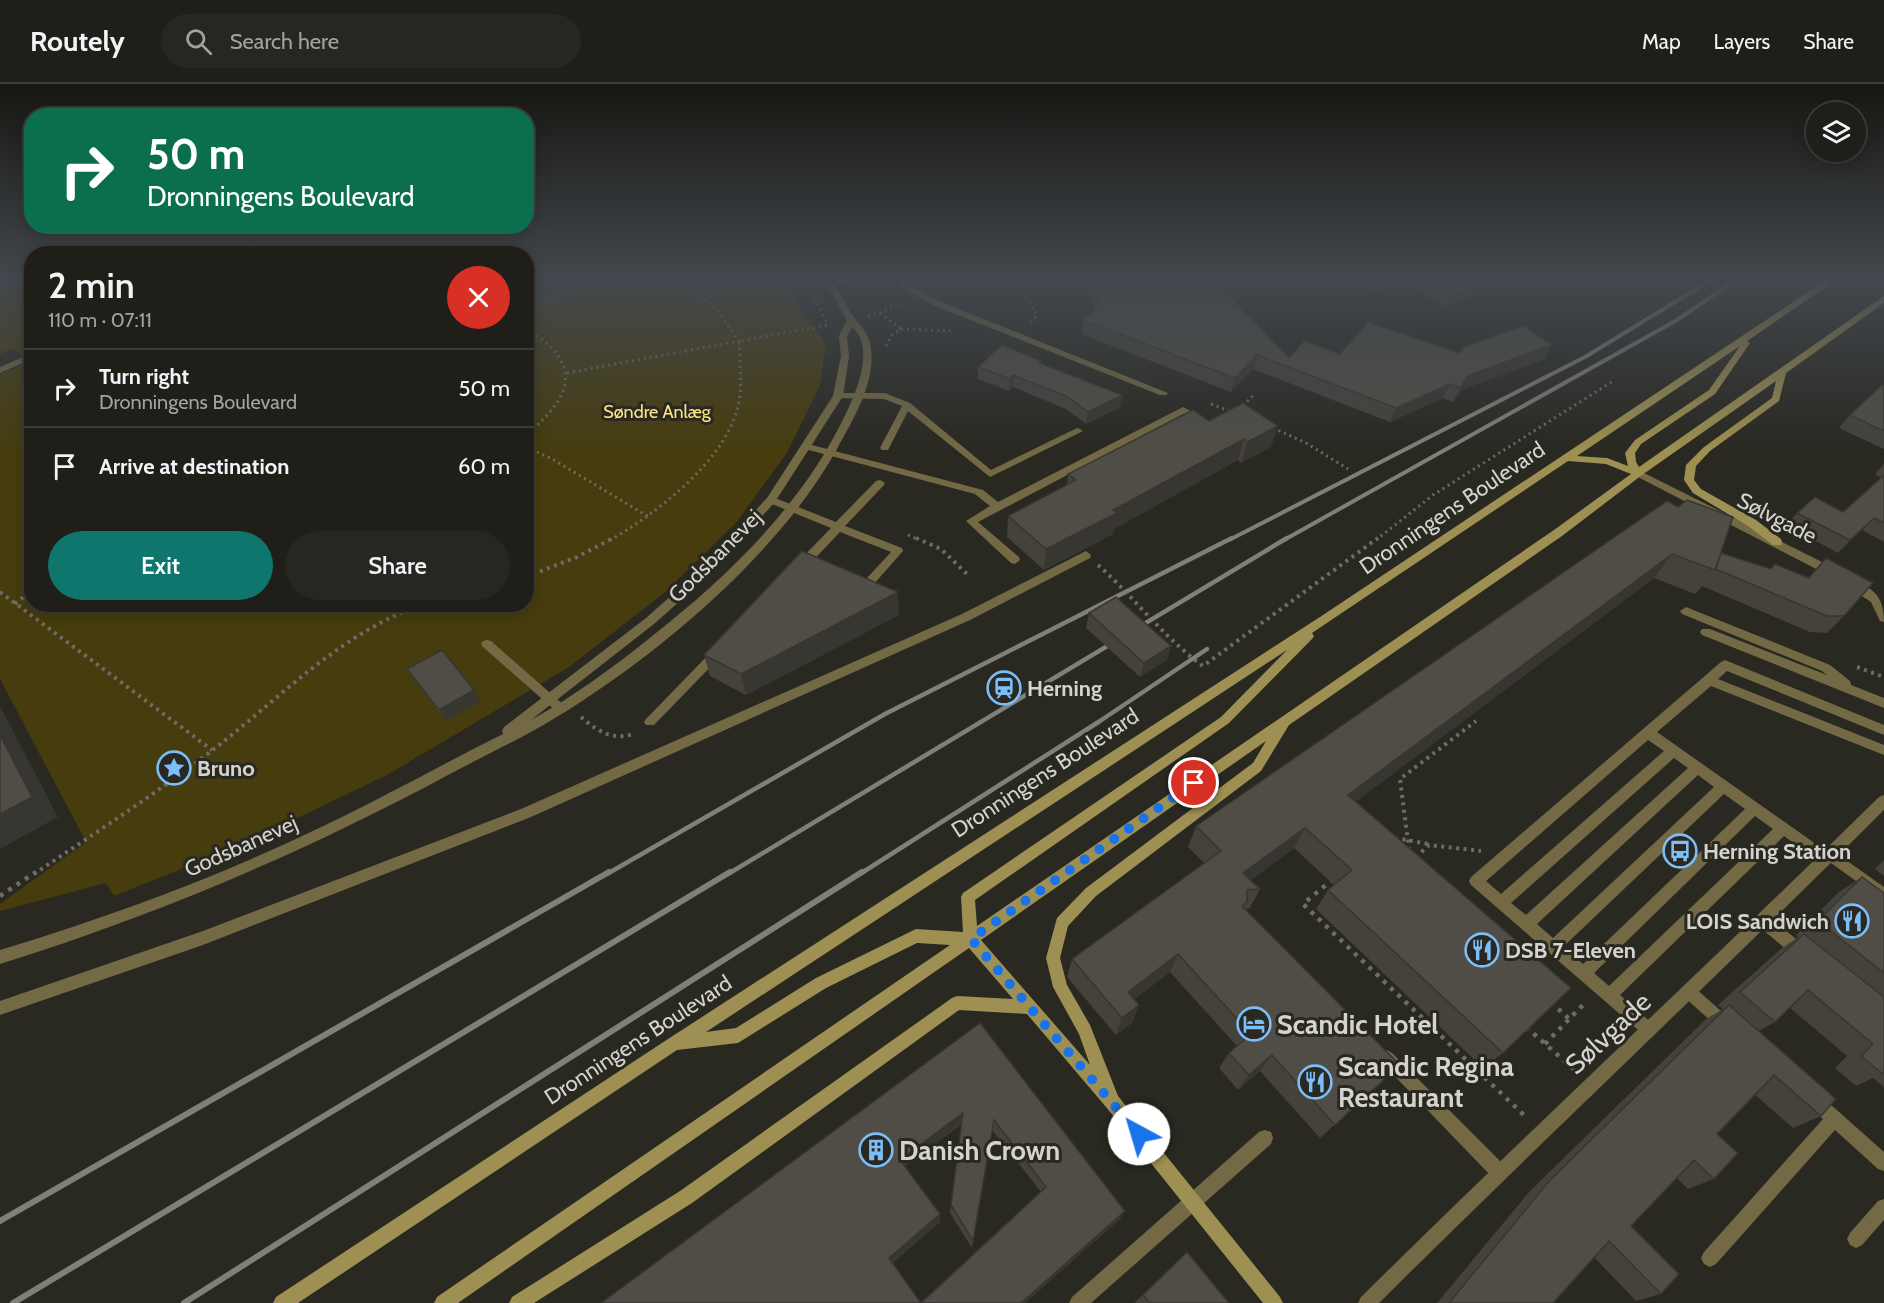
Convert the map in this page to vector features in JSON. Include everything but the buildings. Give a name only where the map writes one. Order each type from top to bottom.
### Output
[{"type":"main road","name":"Dronningens Boulevard","points":[[282,1303],[673,1044],[1324,620],[1750,337]]},
{"type":"main road","points":[[1638,473],[1631,462],[1630,453],[1638,442],[1712,392],[1750,337]]},
{"type":"main road","points":[[443,1303],[971,939],[1286,718],[1558,533],[1638,473],[1832,337]]},
{"type":"main road","points":[[1777,542],[1752,523],[1697,491],[1689,480],[1691,465],[1707,449],[1776,399],[1782,374]]},
{"type":"main road","points":[[1568,458],[1607,460],[1638,473]]},
{"type":"main road","points":[[1274,1303],[1112,1101],[971,939],[968,897],[1225,720],[1324,620]]},
{"type":"main road","points":[[1112,1101],[1085,1030],[1060,987],[1053,958],[1062,923],[1091,892],[1257,767],[1286,718]]},
{"type":"main road","points":[[673,1044],[738,1035],[821,983],[916,936],[971,939]]},
{"type":"main road","points":[[518,1303],[686,1197],[957,1003],[1032,1007]]},
{"type":"street","name":"Godsbanevej","points":[[488,747],[548,698],[650,621],[703,574],[771,500],[808,447],[838,396],[845,356],[843,337]]},
{"type":"street","name":"Godsbanevej","points":[[0,957],[150,908],[248,867],[380,806],[564,707],[667,632],[722,583],[791,507],[832,453],[859,396],[866,351],[863,337]]},
{"type":"street","points":[[1022,337],[1163,393]]},
{"type":"street","points":[[0,370],[24,360]]},
{"type":"street","points":[[838,396],[885,396],[907,405],[990,474],[1078,431]]},
{"type":"street","points":[[885,448],[907,405]]},
{"type":"street","points":[[1015,560],[971,521],[1183,410],[1202,420]]},
{"type":"street","points":[[808,447],[979,492],[997,507]]},
{"type":"street","name":"Sølvgade","points":[[1638,473],[1880,595],[1884,618]]},
{"type":"street","points":[[790,577],[880,483]]},
{"type":"street","points":[[771,500],[898,551],[862,590]]},
{"type":"street","points":[[0,1008],[203,938],[526,813],[966,617],[1086,555]]},
{"type":"street","points":[[1686,611],[1826,668],[1854,691]]},
{"type":"street","points":[[1706,632],[1884,703]]},
{"type":"street","points":[[488,644],[548,698],[564,707]]},
{"type":"street","points":[[650,722],[724,645]]},
{"type":"street","points":[[1649,1029],[1476,881],[1725,665],[1884,730]]},
{"type":"street","points":[[1709,680],[1884,750]]},
{"type":"street","points":[[1648,733],[1783,828],[1884,895]]},
{"type":"street","points":[[1501,903],[1673,751]]},
{"type":"street","points":[[1527,924],[1697,768]]},
{"type":"street","points":[[1553,947],[1723,786]]},
{"type":"street","name":"Sølvgade","points":[[1367,1303],[1498,1172],[1763,921],[1884,801]]},
{"type":"street","points":[[1584,973],[1754,808]]},
{"type":"street","points":[[1605,992],[1783,828]]},
{"type":"street","points":[[1763,921],[1810,959]]},
{"type":"street","points":[[1689,992],[1740,1037]]},
{"type":"street","points":[[1377,1048],[1498,1172]]},
{"type":"street","points":[[1800,1089],[1884,1163]]},
{"type":"street","points":[[1710,1258],[1834,1119]]},
{"type":"street","points":[[1081,1302],[1265,1138]]},
{"type":"street","points":[[1856,1239],[1884,1207]]},
{"type":"path","points":[[534,428],[555,408],[565,390],[567,373],[564,359],[556,347],[539,337]]},
{"type":"path","points":[[534,574],[570,561],[618,538],[649,517],[695,474],[723,440],[737,410],[741,377],[739,340],[737,337]]},
{"type":"path","points":[[567,373],[757,337]]},
{"type":"path","points":[[1086,555],[1131,595],[1186,654],[1203,666],[1418,509],[1433,495],[1613,381]]},
{"type":"path","points":[[1203,401],[1236,414],[1255,393]]},
{"type":"path","points":[[1266,425],[1306,443],[1348,469]]},
{"type":"path","points":[[534,451],[554,460],[649,517]]},
{"type":"path","points":[[0,592],[24,611]]},
{"type":"path","points":[[15,604],[24,597]]},
{"type":"path","points":[[26,612],[212,750]]},
{"type":"path","points":[[0,896],[147,798],[212,750],[343,644],[399,612]]},
{"type":"path","points":[[564,707],[606,735],[629,736],[650,722]]},
{"type":"path","points":[[1430,845],[1410,863],[1400,779],[1476,721]]},
{"type":"path","points":[[1388,837],[1486,852]]},
{"type":"path","points":[[1340,874],[1303,904],[1541,1131]]},
{"type":"path","points":[[1545,1044],[1569,1019],[1605,992]]},
{"type":"path","points":[[1549,1000],[1569,1019]]},
{"type":"path","points":[[1522,1022],[1590,1084]]},
{"type":"green space","name":"Søndre Anlæg","points":[[0,337],[24,337],[24,356],[13,348],[0,354]]},
{"type":"green space","name":"Søndre Anlæg","points":[[534,337],[821,337],[826,344],[820,385],[787,453],[735,524],[663,594],[569,667],[387,775],[239,846],[114,896],[106,883],[0,911],[0,904],[86,842],[0,679],[0,374],[24,364],[24,612],[534,612]]},
{"type":"railway","points":[[1229,540],[1585,357],[1618,337]]},
{"type":"railway","points":[[1284,540],[1647,337]]},
{"type":"railway","points":[[607,874],[885,714],[1232,538]]},
{"type":"railway","points":[[728,874],[1287,538]]},
{"type":"railway","points":[[860,874],[1100,721],[1207,649]]},
{"type":"railway","points":[[0,1221],[609,872]]},
{"type":"railway","points":[[13,1303],[730,872]]},
{"type":"railway","points":[[184,1303],[862,872]]},
{"type":"place","name":"Herning","points":[[1004,688]]},
{"type":"place","name":"Bruno","points":[[174,768]]},
{"type":"place","name":"Herning Station","points":[[1680,851]]},
{"type":"place","name":"LOIS Sandwich","points":[[1852,921]]},
{"type":"place","name":"DSB 7-Eleven","points":[[1482,950]]},
{"type":"place","name":"Scandic Hotel","points":[[1254,1024]]},
{"type":"place","name":"Scandic Regina Restaurant","points":[[1315,1082]]},
{"type":"place","name":"Danish Crown","points":[[876,1150]]},
{"type":"route","points":[[1139,1134],[1032,1007],[971,939],[1194,783]]}]
